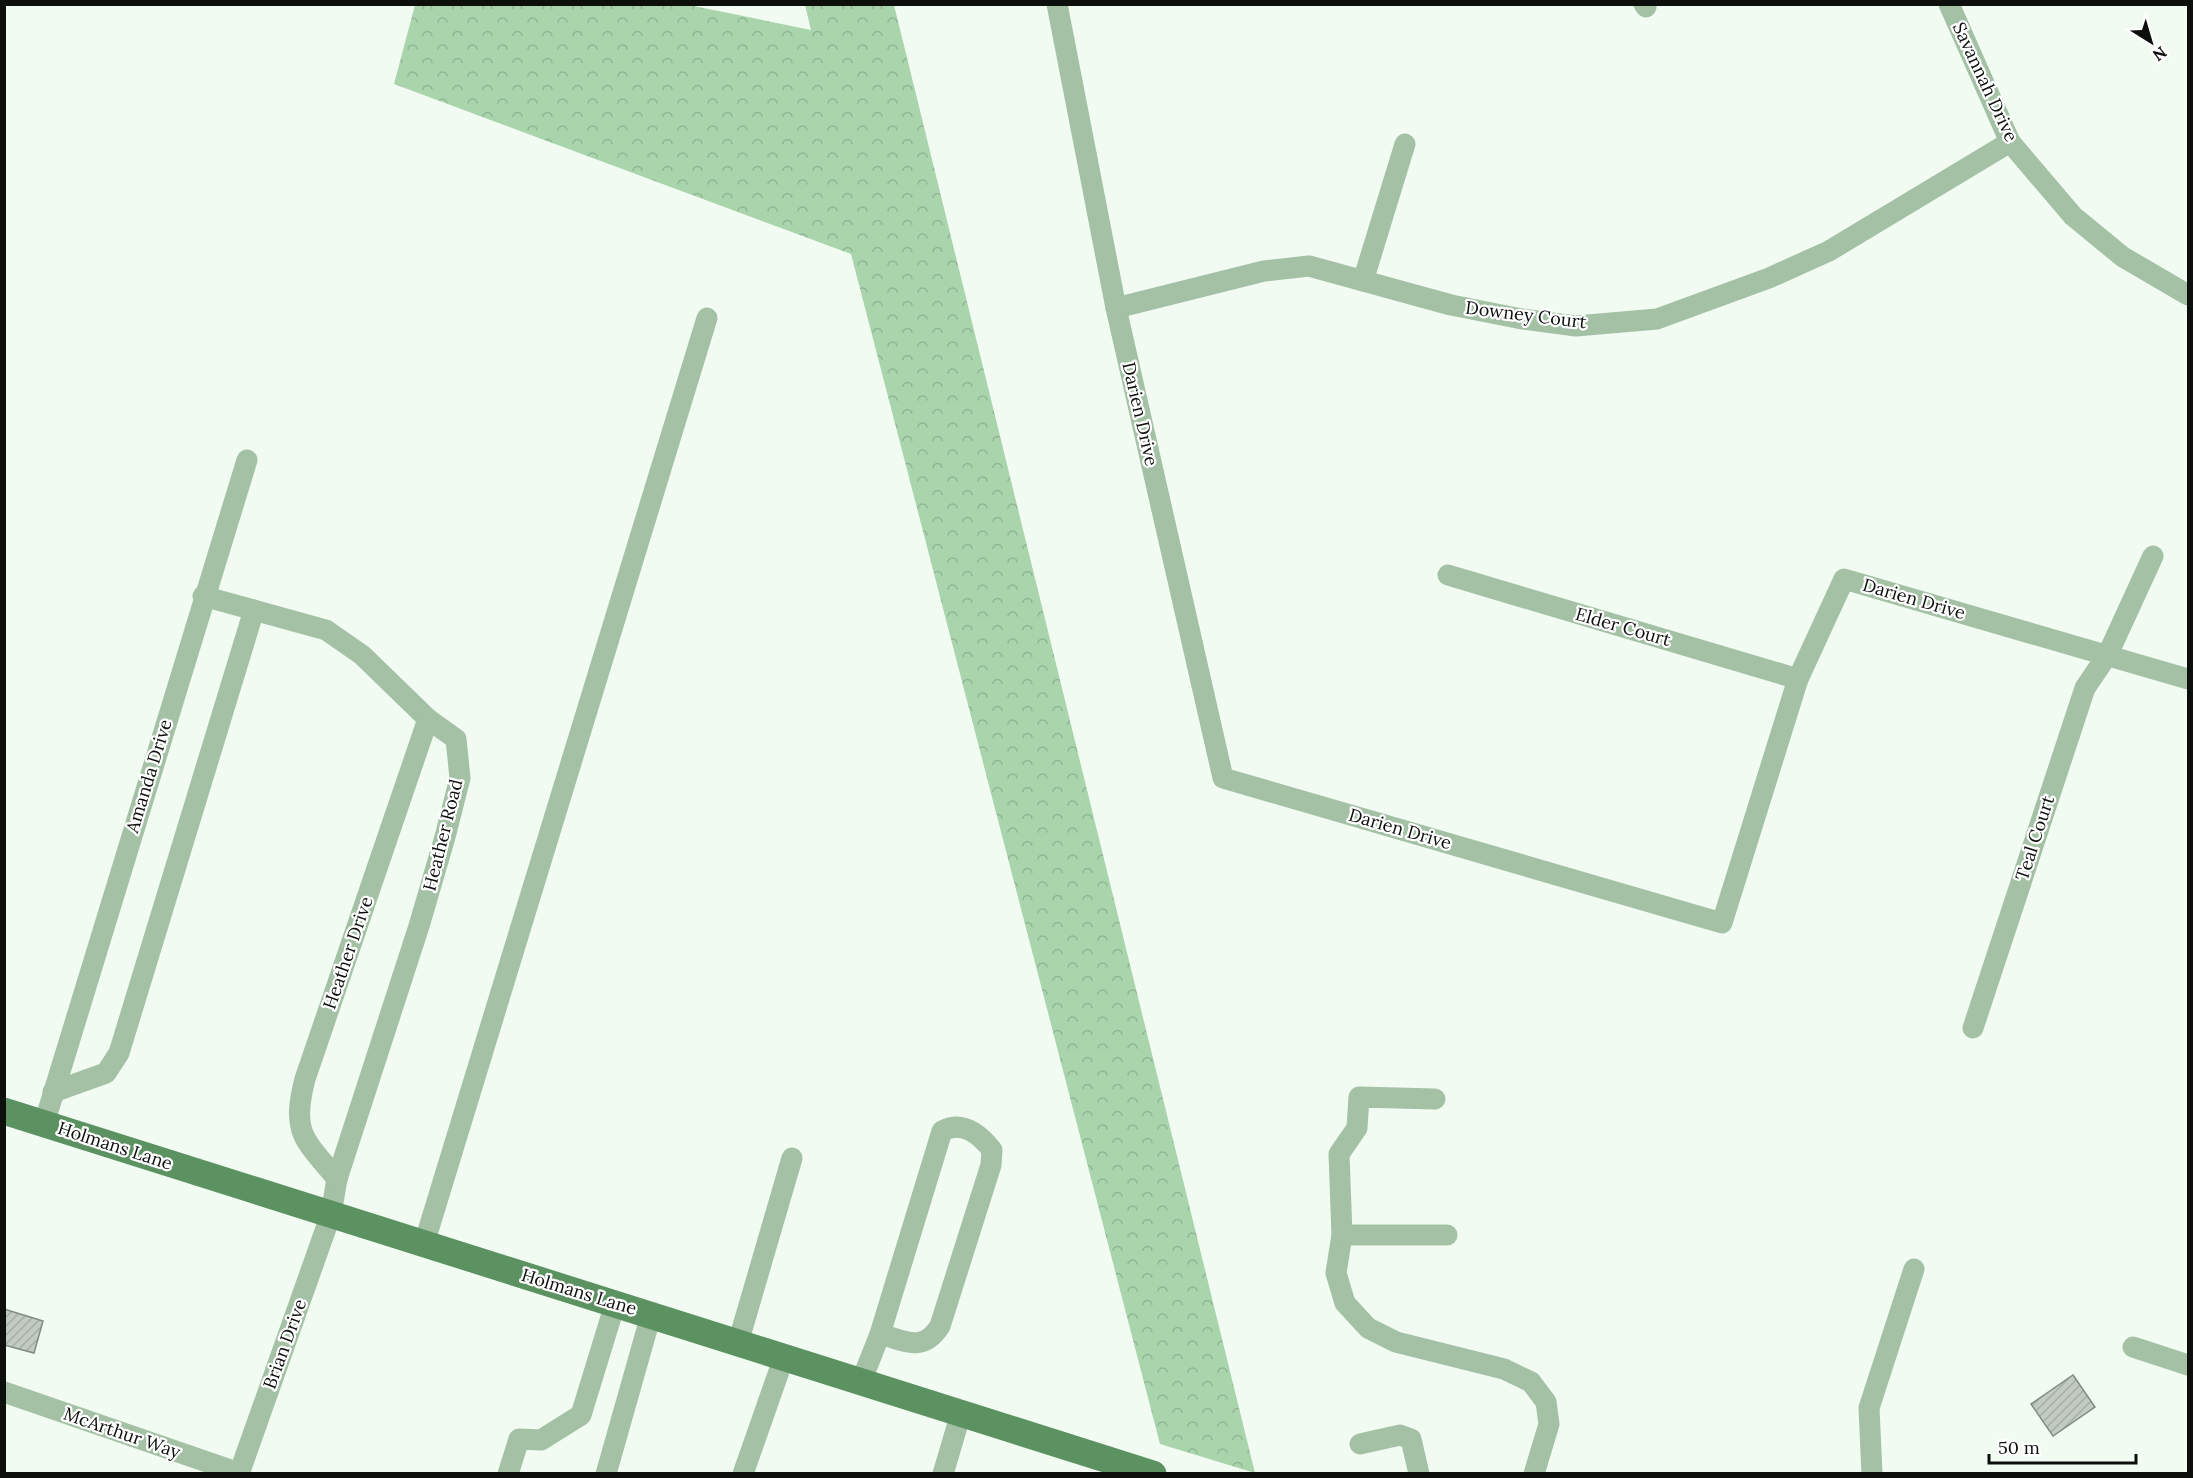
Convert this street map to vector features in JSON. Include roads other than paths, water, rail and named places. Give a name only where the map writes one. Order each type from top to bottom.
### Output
[{"type":"main road","name":"Holmans Lane","points":[[4,1112],[1153,1473]]},
{"type":"street","name":"Darien Drive","points":[[1057,4],[1116,308],[1223,778],[1722,923],[1798,679],[1844,579],[2108,654]]},
{"type":"street","name":"Savannah Drive","points":[[1949,4],[2010,142],[2073,216],[2123,257],[2188,295]]},
{"type":"street","name":"Downey Court","points":[[1116,308],[1264,271],[1310,266],[1451,305],[1544,322],[1576,326],[1658,319],[1769,278],[1829,251],[2010,142]]},
{"type":"street","points":[[1364,281],[1405,144]]},
{"type":"street","points":[[424,1244],[706,318]]},
{"type":"street","name":"Amanda Drive","points":[[44,1124],[203,596],[223,546],[247,460]]},
{"type":"street","name":"Teal Court","points":[[1973,1028],[2085,688],[2108,654],[2153,556]]},
{"type":"street","name":"Elder Court","points":[[1448,575],[1798,679]]},
{"type":"street","name":"Heather Road","points":[[203,596],[326,630],[362,655],[429,719],[456,739],[460,778],[419,926],[337,1179],[331,1214]]},
{"type":"street","points":[[52,1092],[106,1073],[119,1053],[254,610]]},
{"type":"street","points":[[2108,654],[2188,679]]},
{"type":"street","name":"Heather Drive","points":[[337,1179],[302,1136],[297,1108],[304,1079],[429,719]]},
{"type":"street","points":[[1435,1099],[1359,1097],[1357,1128],[1339,1154],[1342,1235],[1336,1273],[1345,1303],[1368,1328],[1396,1342],[1504,1369],[1531,1382],[1546,1402],[1549,1424],[1534,1473]]},
{"type":"street","points":[[861,1382],[880,1334],[942,1131],[950,1127],[965,1128],[976,1133],[992,1150],[991,1165],[940,1326],[934,1336],[925,1342],[914,1343],[880,1334]]},
{"type":"street","points":[[738,1343],[792,1158]]},
{"type":"street","name":"Brian Drive","points":[[239,1473],[331,1214]]},
{"type":"street","points":[[1342,1235],[1447,1235]]},
{"type":"street","points":[[1872,1473],[1869,1408],[1914,1269]]},
{"type":"street","points":[[508,1473],[519,1439],[541,1440],[581,1415],[615,1304]]},
{"type":"street","points":[[606,1473],[651,1315]]},
{"type":"street","points":[[2133,1347],[2188,1365]]},
{"type":"street","points":[[743,1473],[783,1357]]},
{"type":"street","name":"McArthur Way","points":[[4,1392],[239,1473]]},
{"type":"street","points":[[943,1473],[961,1413]]},
{"type":"street","points":[[1360,1444],[1400,1435],[1411,1439],[1419,1473]]}]
